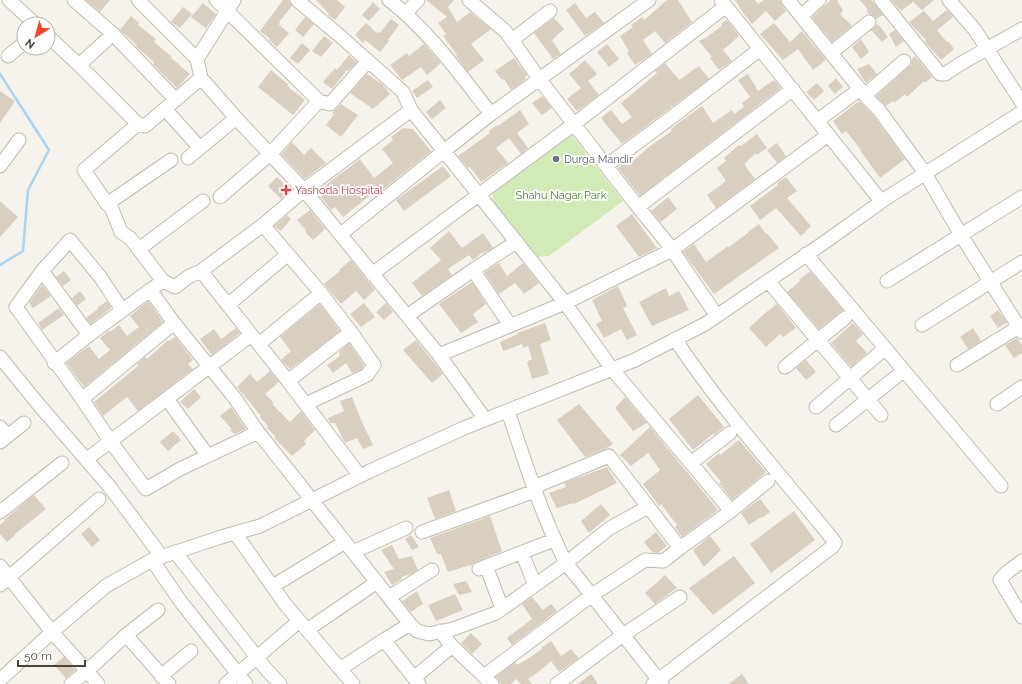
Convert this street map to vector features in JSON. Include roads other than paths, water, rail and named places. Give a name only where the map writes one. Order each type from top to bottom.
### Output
[{"type":"street","points":[[9,0],[26,16]]},
{"type":"street","points":[[74,0],[113,34],[176,100]]},
{"type":"street","points":[[138,0],[197,59],[201,78],[236,118],[304,190],[439,355],[485,419]]},
{"type":"street","points":[[216,0],[231,5],[319,101],[330,104],[368,60]]},
{"type":"street","points":[[297,0],[368,60],[403,92],[411,110],[566,303],[612,369],[731,511]]},
{"type":"street","points":[[389,0],[406,13],[438,46],[491,114]]},
{"type":"street","points":[[406,13],[418,0]]},
{"type":"street","points":[[469,0],[505,31],[540,80],[672,250],[717,316]]},
{"type":"street","points":[[340,234],[491,114],[649,0]]},
{"type":"street","points":[[788,0],[830,53],[879,110],[925,173],[990,282],[1021,328],[957,364]]},
{"type":"street","points":[[800,16],[819,0]]},
{"type":"street","points":[[881,0],[940,74],[946,74],[960,64],[988,50],[1022,29]]},
{"type":"street","points":[[956,2],[1022,103]]},
{"type":"street","points":[[372,274],[574,124],[723,3],[881,201]]},
{"type":"street","points":[[197,59],[231,5]]},
{"type":"street","points":[[512,40],[550,10]]},
{"type":"street","points":[[830,53],[869,22]]},
{"type":"street","points":[[79,65],[113,34]]},
{"type":"street","points":[[56,43],[138,124],[145,126],[201,78]]},
{"type":"street","points":[[606,166],[760,49]]},
{"type":"street","points":[[8,56],[16,50]]},
{"type":"street","points":[[817,121],[863,92],[904,61]]},
{"type":"street","points":[[638,207],[793,89]]},
{"type":"street","points":[[220,197],[270,154],[319,101]]},
{"type":"street","points":[[165,110],[200,148]]},
{"type":"street","points":[[138,124],[84,170],[107,204],[111,207],[121,232],[130,238],[163,281],[176,287],[188,277],[201,271],[263,225],[304,190],[411,110]]},
{"type":"street","points":[[0,680],[52,632],[106,586],[157,558],[260,526],[360,476],[464,428],[635,360],[705,324],[881,201],[1022,112]]},
{"type":"street","points":[[188,158],[236,118]]},
{"type":"street","points":[[439,355],[566,303],[672,250],[828,134]]},
{"type":"street","points":[[0,166],[19,140]]},
{"type":"street","points":[[107,204],[171,160]]},
{"type":"street","points":[[887,281],[1022,198]]},
{"type":"street","points":[[138,249],[203,201]]},
{"type":"street","points":[[263,225],[321,293],[374,365],[367,375],[306,404]]},
{"type":"street","points":[[122,310],[101,278],[70,240],[42,271],[16,307],[54,363],[82,399],[111,442],[146,489],[180,469],[258,432]]},
{"type":"street","points":[[407,316],[516,242]]},
{"type":"street","points":[[228,304],[288,254]]},
{"type":"street","points":[[806,254],[1001,486]]},
{"type":"street","points":[[922,325],[1022,262]]},
{"type":"street","points":[[473,270],[510,325]]},
{"type":"street","points":[[42,271],[89,335]]},
{"type":"street","points":[[201,271],[306,404],[360,476]]},
{"type":"street","points":[[54,363],[122,310],[163,281]]},
{"type":"street","points":[[768,281],[881,415]]},
{"type":"street","points":[[150,290],[174,323],[234,397],[258,432],[417,631],[429,634],[454,629],[496,613],[566,563],[610,528],[648,507]]},
{"type":"street","points":[[87,459],[209,367],[255,340],[321,293]]},
{"type":"street","points":[[784,367],[845,318]]},
{"type":"street","points":[[82,399],[174,323]]},
{"type":"street","points":[[288,381],[351,332]]},
{"type":"street","points":[[508,411],[554,540],[566,563],[658,682],[832,547],[835,543],[736,422],[674,339]]},
{"type":"street","points":[[816,407],[882,352]]},
{"type":"street","points":[[0,357],[109,486],[157,558],[181,602],[246,684]]},
{"type":"street","points":[[836,425],[898,376]]},
{"type":"street","points":[[996,404],[1022,387]]},
{"type":"street","points":[[167,399],[208,456]]},
{"type":"street","points":[[3,435],[24,423]]},
{"type":"street","points":[[691,463],[730,433]]},
{"type":"street","points":[[422,532],[535,489],[609,456],[680,548]]},
{"type":"street","points":[[0,512],[62,463]]},
{"type":"street","points":[[440,631],[452,646],[488,680],[592,595],[645,560],[663,561],[731,511],[768,481]]},
{"type":"street","points":[[5,582],[99,499]]},
{"type":"street","points":[[273,586],[349,547],[406,528]]},
{"type":"street","points":[[235,533],[303,625],[353,684]]},
{"type":"street","points":[[502,608],[482,568],[554,540]]},
{"type":"street","points":[[175,552],[280,684]]},
{"type":"street","points":[[522,553],[535,584]]},
{"type":"street","points":[[1022,561],[1005,574],[1000,580],[1022,617]]},
{"type":"street","points":[[0,566],[5,582],[98,684]]},
{"type":"street","points":[[389,597],[432,570]]},
{"type":"street","points":[[226,684],[257,657],[303,625],[377,582]]},
{"type":"street","points":[[557,684],[623,635],[680,597]]},
{"type":"street","points":[[71,684],[126,635],[158,610]]},
{"type":"street","points":[[340,669],[410,624]]},
{"type":"street","points":[[126,635],[165,680],[191,651]]},
{"type":"street","points":[[384,640],[416,681],[452,646]]},
{"type":"waterway","points":[[0,74],[49,150],[28,190],[23,251],[0,265]]},
{"type":"place","name":"Durga Mandir","points":[[556,159]]},
{"type":"place","name":"Yashoda Hospital","points":[[286,190]]},
{"type":"park label","name":"Shahu Nagar Park","points":[[561,195]]}]
